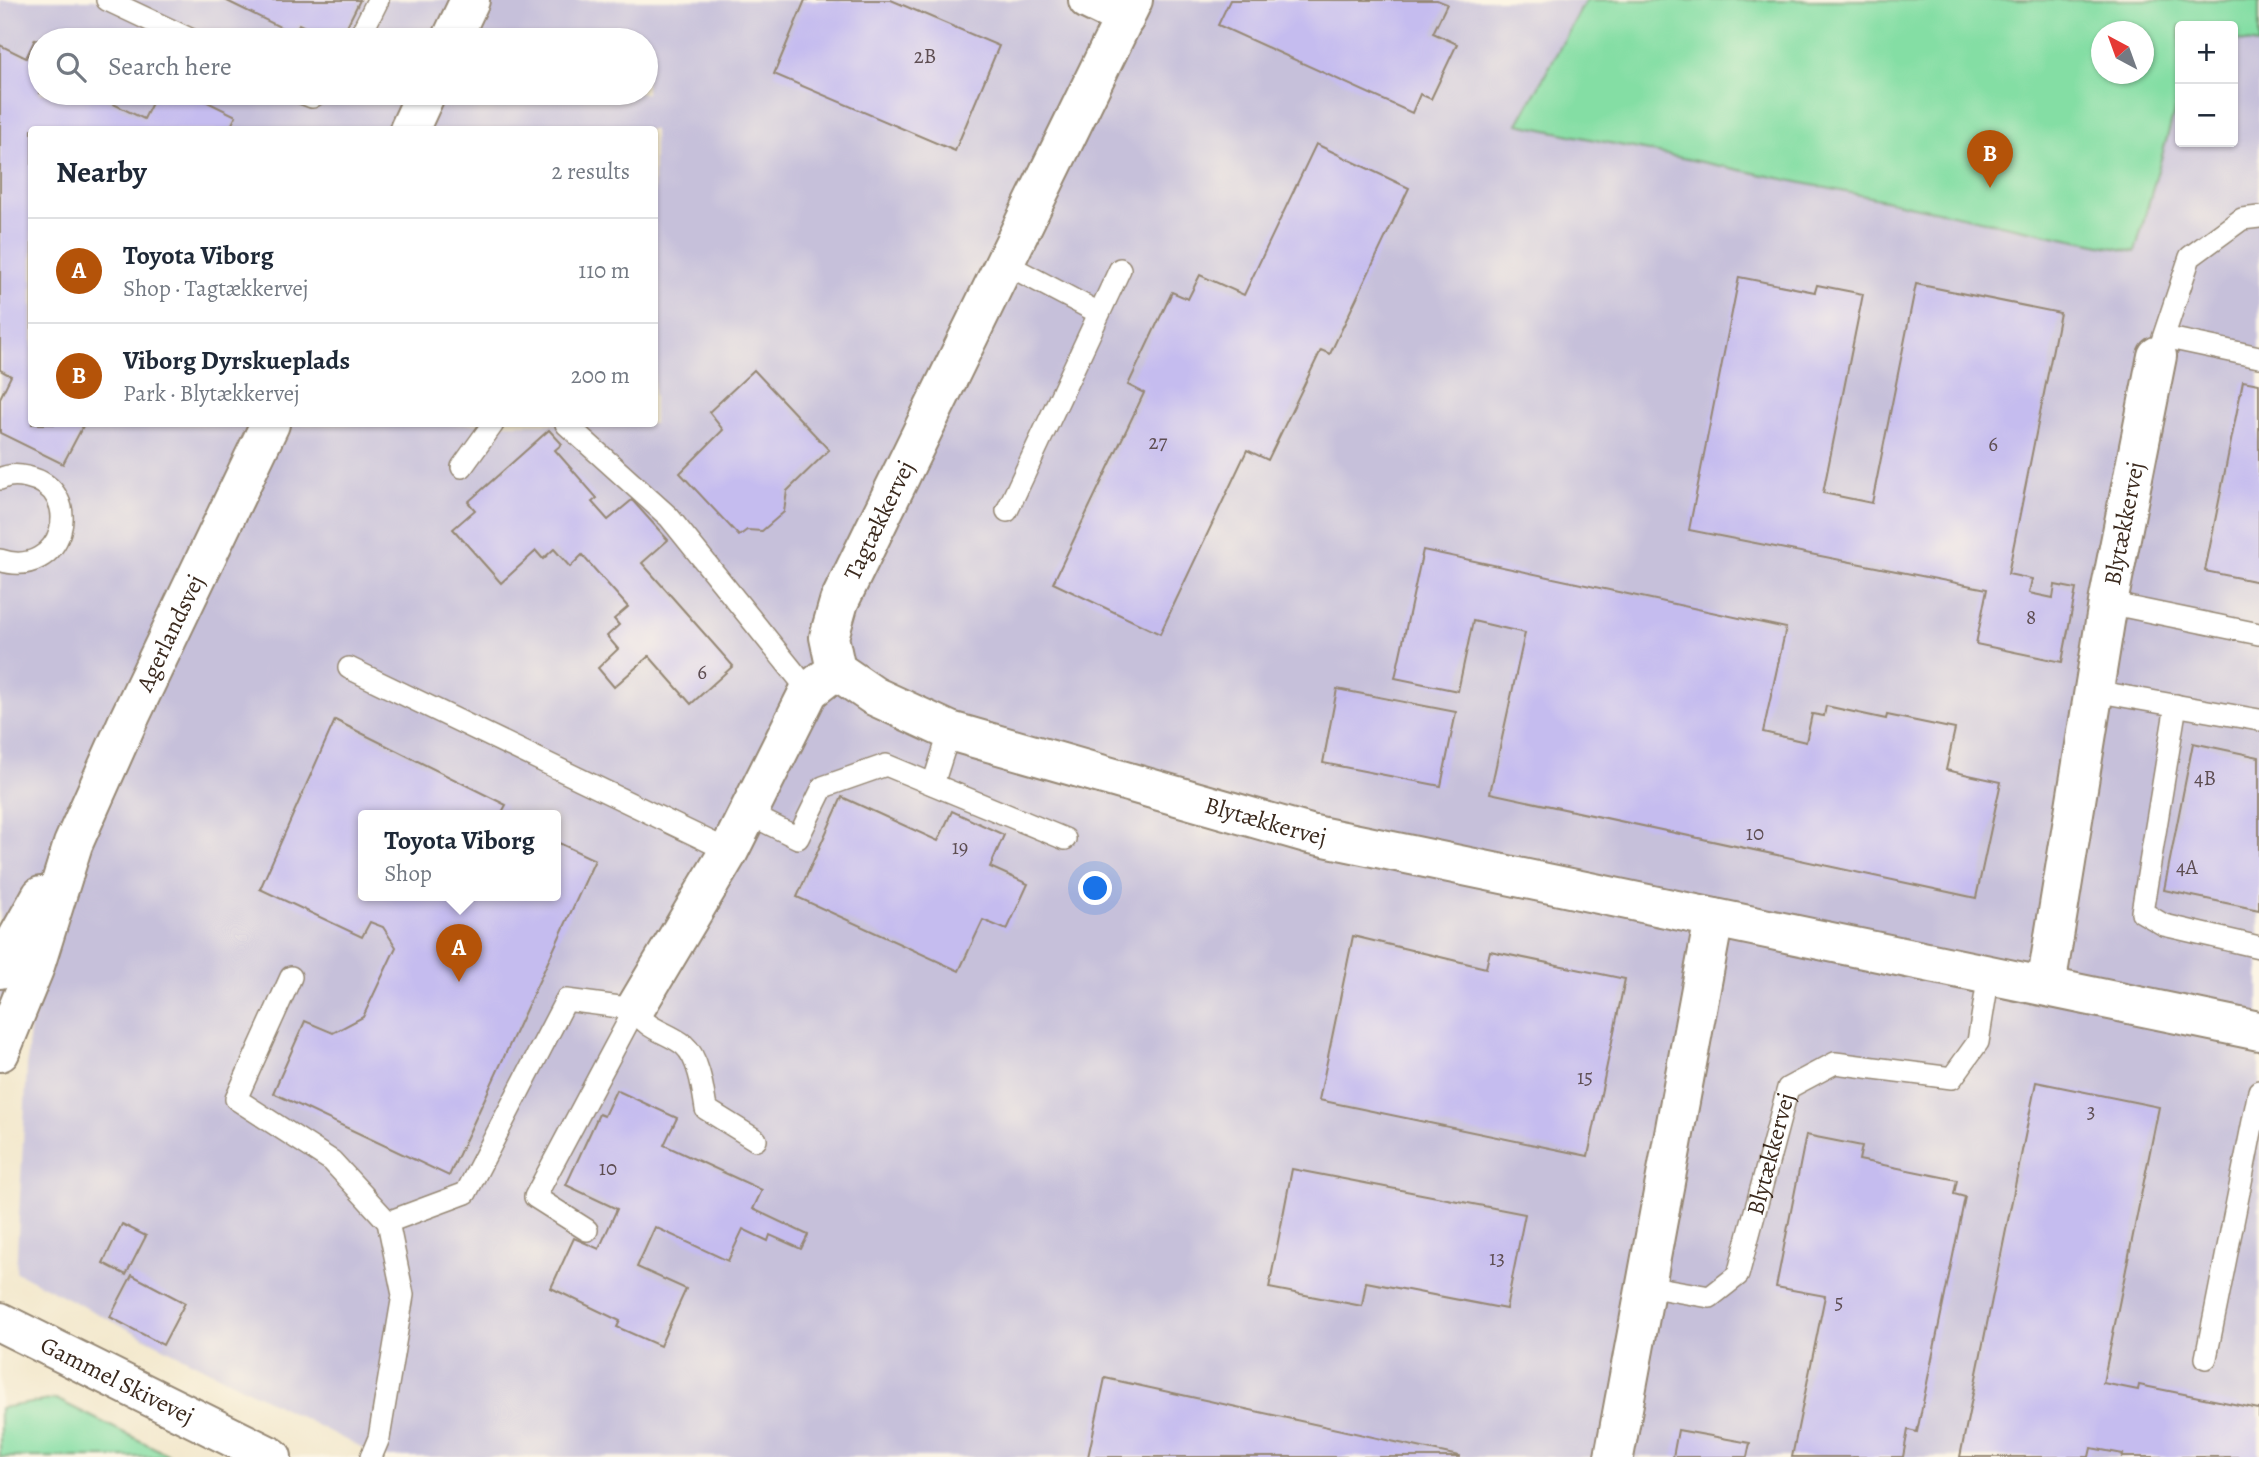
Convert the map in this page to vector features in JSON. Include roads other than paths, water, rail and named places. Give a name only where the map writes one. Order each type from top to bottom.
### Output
[{"type":"street","points":[[457,28],[470,0]]},
{"type":"street","name":"Tagtækkervej","points":[[823,681],[829,637],[839,602],[1129,9],[1088,0]]},
{"type":"street","points":[[411,126],[420,105]]},
{"type":"street","name":"Blytækkervej","points":[[2046,986],[2108,603],[2160,346]]},
{"type":"street","name":"Agerlandsvej","points":[[0,969],[73,844],[127,723],[269,427]]},
{"type":"street","points":[[635,1009],[729,850],[747,813],[823,681]]},
{"type":"street","name":"Blytækkervej","points":[[823,681],[874,696],[950,731],[1310,834],[2259,1031]]},
{"type":"street","name":"Agerlandsvej","points":[[0,1052],[34,969],[73,844]]},
{"type":"street","points":[[1614,1457],[1714,918]]},
{"type":"street","name":"Gammel Skivevej","points":[[0,1322],[272,1457]]},
{"type":"lane","points":[[107,0],[166,28]]},
{"type":"lane","points":[[364,28],[378,0]]},
{"type":"lane","points":[[2259,218],[2242,219],[2190,257],[2160,346],[2259,358]]},
{"type":"lane","points":[[1004,263],[1099,313]]},
{"type":"lane","points":[[1007,511],[1120,269]]},
{"type":"lane","points":[[462,467],[491,427]]},
{"type":"lane","points":[[569,427],[669,517],[823,681]]},
{"type":"lane","points":[[0,479],[20,475],[34,478],[47,486],[56,496],[62,525],[51,550],[39,559],[25,564],[11,564],[0,560]]},
{"type":"lane","points":[[2108,603],[2259,634]]},
{"type":"lane","points":[[349,668],[729,850]]},
{"type":"lane","points":[[2094,691],[2259,720]]},
{"type":"lane","points":[[2176,705],[2142,912],[2164,925],[2259,947]]},
{"type":"lane","points":[[933,784],[950,731]]},
{"type":"lane","points":[[747,813],[798,838],[823,787],[886,765],[1065,839]]},
{"type":"lane","name":"Blytækkervej","points":[[1646,1286],[1710,1297],[1738,1275],[1788,1088],[1835,1063],[1952,1078],[1978,1042],[1989,974]]},
{"type":"lane","points":[[292,977],[236,1099],[332,1161],[388,1222],[403,1294],[379,1438],[371,1457]]},
{"type":"lane","points":[[388,1222],[466,1192],[566,1000],[635,1009]]},
{"type":"lane","points":[[635,1009],[641,1021],[686,1046],[700,1073],[706,1109],[756,1140]]},
{"type":"lane","points":[[587,1230],[534,1197],[635,1009]]},
{"type":"lane","points":[[2206,1358],[2259,1091]]},
{"type":"place","name":"Viborg Dyrskueplads","points":[[1990,188]]},
{"type":"place","name":"Toyota Viborg","points":[[459,982]]}]
